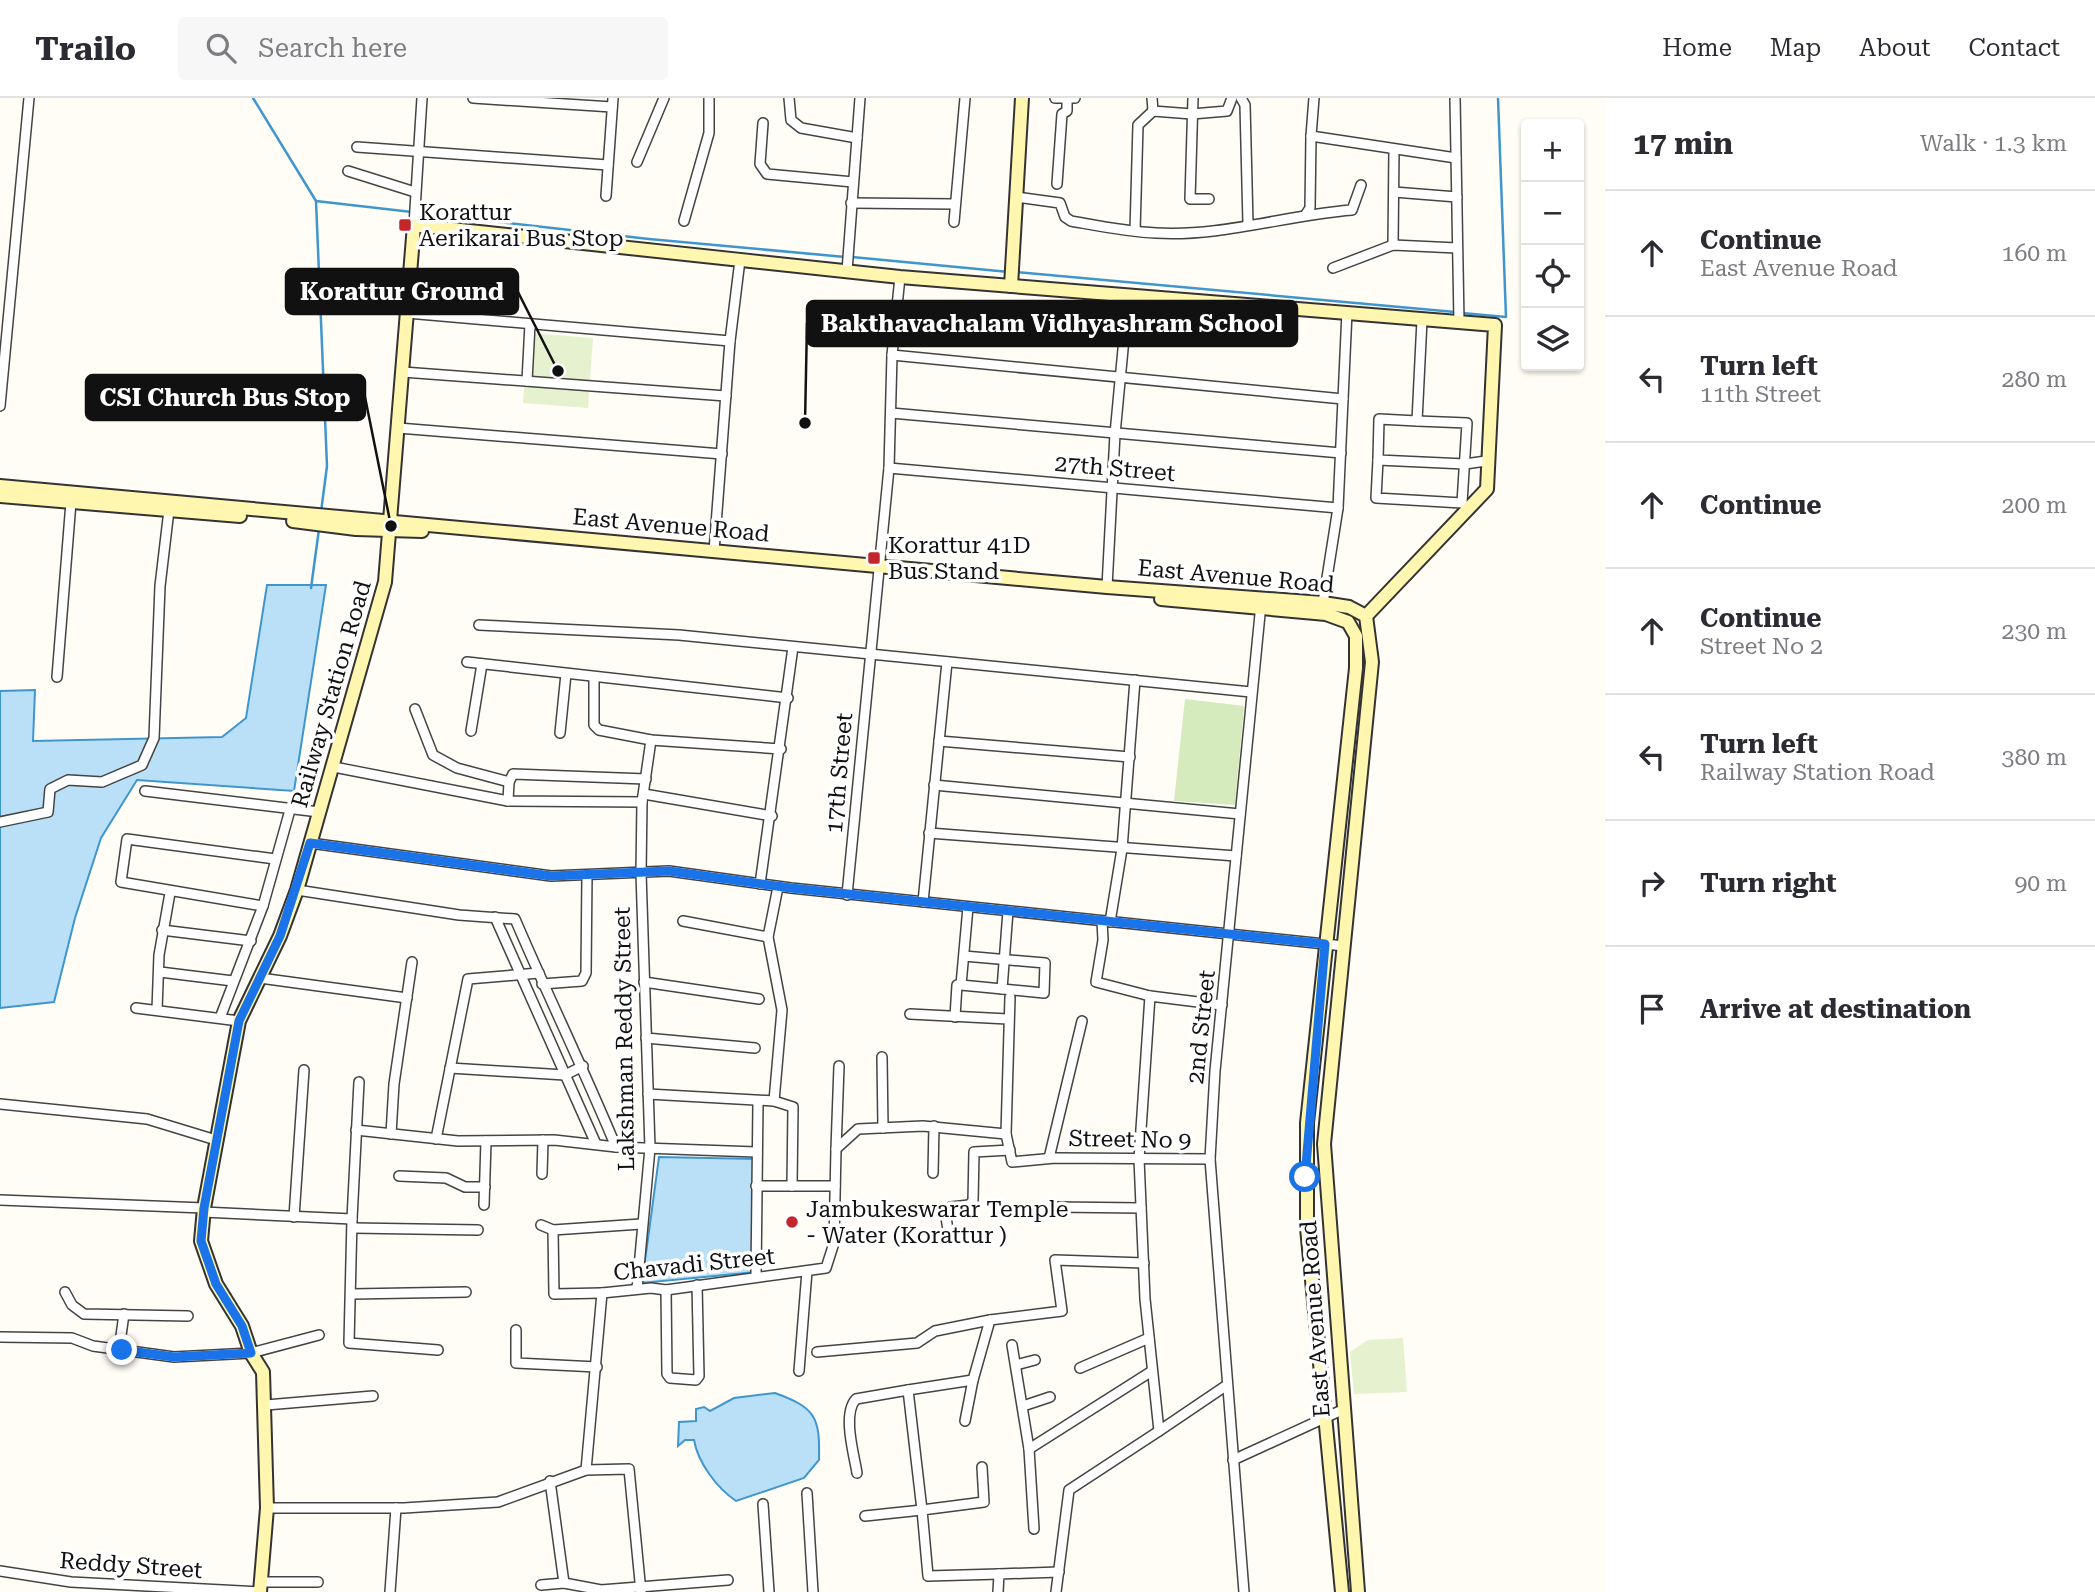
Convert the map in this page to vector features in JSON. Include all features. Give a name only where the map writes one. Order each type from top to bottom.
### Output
[{"type":"main road","points":[[1011,280],[1022,98]]},
{"type":"main road","points":[[414,220],[740,260],[847,262],[900,277],[1011,280],[1128,296],[1495,325],[1486,461],[1487,489],[1366,616]]},
{"type":"main road","name":"Railway Station Road","points":[[260,1589],[267,1508],[263,1372],[251,1353],[242,1326],[216,1284],[201,1241],[204,1210],[239,1021],[297,890],[385,582],[414,220]]},
{"type":"main road","points":[[0,486],[298,518]]},
{"type":"main road","points":[[0,496],[298,518]]},
{"type":"main road","name":"East Avenue Road","points":[[298,518],[1261,603],[1323,603],[1349,607],[1366,616],[1371,670],[1324,1144],[1342,1410],[1358,1592]]},
{"type":"main road","name":"East Avenue Road","points":[[391,526],[714,551],[879,569],[1107,587],[1261,603],[1326,614],[1348,622],[1356,636],[1356,668],[1325,944],[1305,1177],[1311,1269],[1342,1592]]},
{"type":"main road","points":[[1356,668],[1371,670]]},
{"type":"street","points":[[0,406],[29,98]]},
{"type":"street","points":[[414,220],[422,98]]},
{"type":"street","points":[[473,98],[613,103],[606,195]]},
{"type":"street","points":[[637,162],[664,98]]},
{"type":"street","points":[[684,220],[709,133],[709,98]]},
{"type":"street","points":[[789,98],[791,120],[800,128],[857,138]]},
{"type":"street","points":[[847,262],[860,98]]},
{"type":"street","points":[[954,222],[965,98]]},
{"type":"street","points":[[1055,98],[1071,99],[1067,111],[1062,114],[1057,184]]},
{"type":"street","points":[[1152,98],[1153,111]]},
{"type":"street","points":[[1193,98],[1190,199],[1209,199]]},
{"type":"street","points":[[1135,231],[1138,125],[1153,111],[1192,114],[1227,111],[1232,98]]},
{"type":"street","points":[[1241,98],[1245,105],[1248,224]]},
{"type":"street","points":[[1306,214],[1310,208],[1314,98]]},
{"type":"street","points":[[1455,98],[1459,322]]},
{"type":"street","points":[[763,123],[762,171],[767,174],[853,182]]},
{"type":"street","points":[[1311,136],[1456,158]]},
{"type":"street","points":[[357,147],[419,149],[608,165]]},
{"type":"street","points":[[1393,245],[1394,149]]},
{"type":"street","points":[[348,171],[416,189]]},
{"type":"street","points":[[1016,197],[1060,203],[1065,217],[1071,221],[1157,234],[1217,230],[1306,214],[1352,210],[1361,185]]},
{"type":"street","points":[[1394,192],[1457,197]]},
{"type":"street","points":[[851,203],[954,204]]},
{"type":"street","points":[[1333,268],[1393,245],[1457,248]]},
{"type":"street","points":[[714,551],[730,341],[740,260]]},
{"type":"street","name":"17th Street","points":[[847,895],[889,468],[892,355],[900,277]]},
{"type":"street","points":[[1107,587],[1119,377],[1128,296]]},
{"type":"street","points":[[1323,603],[1338,508],[1347,312]]},
{"type":"street","points":[[407,313],[730,341]]},
{"type":"street","points":[[1417,421],[1422,320]]},
{"type":"street","points":[[527,381],[530,324]]},
{"type":"street","points":[[892,355],[1343,399]]},
{"type":"street","points":[[403,372],[726,396]]},
{"type":"street","points":[[891,413],[1340,453]]},
{"type":"street","points":[[1379,419],[1467,423],[1462,503],[1376,498],[1378,460],[1379,419]]},
{"type":"street","points":[[398,428],[722,454]]},
{"type":"street","points":[[1378,460],[1465,464],[1486,461]]},
{"type":"street","name":"27th Street","points":[[889,468],[1338,508]]},
{"type":"street","points":[[57,677],[71,502]]},
{"type":"street","points":[[0,822],[48,812],[50,789],[68,780],[102,782],[142,765],[154,738],[160,586],[169,510]]},
{"type":"street","name":"2nd Street","points":[[1244,1592],[1210,1159],[1222,1005],[1261,603]]},
{"type":"street","points":[[479,625],[680,635],[1251,692]]},
{"type":"street","points":[[760,884],[772,816],[793,647]]},
{"type":"street","points":[[467,662],[788,698]]},
{"type":"street","points":[[923,902],[947,662]]},
{"type":"street","points":[[471,731],[482,664]]},
{"type":"street","points":[[560,733],[566,674]]},
{"type":"street","points":[[594,678],[595,727],[651,740],[781,749]]},
{"type":"street","points":[[1135,680],[1122,849],[1096,982],[1150,996],[1222,1005]]},
{"type":"street","points":[[415,709],[433,755],[457,768],[509,782]]},
{"type":"street","name":"Lakshman Reddy Street","points":[[637,1289],[650,1149],[641,873],[643,798],[651,740]]},
{"type":"street","points":[[939,741],[1130,757]]},
{"type":"street","points":[[334,767],[508,801],[643,798],[772,816]]},
{"type":"street","points":[[508,801],[509,782],[513,774],[646,779]]},
{"type":"street","points":[[934,785],[1240,814]]},
{"type":"street","points":[[145,791],[319,812]]},
{"type":"street","points":[[220,1018],[263,906],[290,810]]},
{"type":"street","points":[[929,833],[1236,856]]},
{"type":"street","points":[[263,906],[170,893],[121,882],[127,839],[275,859]]},
{"type":"street","points":[[310,843],[551,876],[669,871],[847,895],[1344,946]]},
{"type":"street","points":[[542,984],[575,983],[582,981],[586,973],[587,875]]},
{"type":"street","points":[[774,1101],[782,1010],[768,937],[778,887]]},
{"type":"street","points":[[297,890],[459,915],[515,919],[542,984],[583,1066],[615,1147]]},
{"type":"street","points":[[157,1010],[162,930],[170,893]]},
{"type":"street","points":[[964,956],[1047,965],[1042,995],[961,985],[968,907]]},
{"type":"street","points":[[1002,989],[1008,911]]},
{"type":"street","points":[[495,917],[596,1144]]},
{"type":"street","points":[[683,921],[768,937]]},
{"type":"street","points":[[162,930],[251,941]]},
{"type":"street","points":[[391,1134],[394,1084],[412,962]]},
{"type":"street","points":[[160,972],[233,981]]},
{"type":"street","points":[[436,1139],[468,979],[539,973]]},
{"type":"street","points":[[260,978],[407,998]]},
{"type":"street","points":[[644,982],[759,999]]},
{"type":"street","points":[[955,1017],[957,985]]},
{"type":"street","points":[[1150,996],[1139,1158],[1149,1338],[1159,1431]]},
{"type":"street","points":[[948,1230],[945,1212],[951,1207],[969,1205],[973,1201],[974,1152],[1010,1150],[1006,1134],[1010,997]]},
{"type":"street","points":[[136,1009],[239,1021]]},
{"type":"street","points":[[910,1014],[1009,1019]]},
{"type":"street","points":[[1049,1158],[1082,1021]]},
{"type":"street","points":[[646,1038],[755,1048]]},
{"type":"street","points":[[882,1057],[883,1128]]},
{"type":"street","points":[[450,1068],[565,1075],[583,1066]]},
{"type":"street","name":"Chavadi Street","points":[[586,1470],[603,1293],[637,1289],[666,1290],[826,1268],[834,1243],[839,1066]]},
{"type":"street","points":[[294,1217],[304,1070]]},
{"type":"street","points":[[359,1082],[349,1343],[438,1350]]},
{"type":"street","points":[[648,1094],[774,1101],[793,1107],[792,1186]]},
{"type":"street","points":[[757,1277],[758,1102]]},
{"type":"street","points":[[0,1104],[147,1119],[216,1140]]},
{"type":"street","points":[[836,1149],[858,1129],[934,1126],[1006,1134]]},
{"type":"street","points":[[933,1173],[934,1126]]},
{"type":"street","points":[[356,1130],[436,1139],[542,1140],[650,1149],[756,1152]]},
{"type":"street","points":[[542,1140],[542,1174]]},
{"type":"street","points":[[484,1205],[486,1141]]},
{"type":"street","name":"Street No 9","points":[[1010,1150],[1012,1162],[1049,1158],[1210,1159]]},
{"type":"street","points":[[399,1176],[446,1178],[454,1184],[485,1187]]},
{"type":"street","points":[[756,1186],[835,1186]]},
{"type":"street","points":[[0,1200],[204,1210],[353,1224],[478,1230]]},
{"type":"street","points":[[1056,1207],[1141,1208]]},
{"type":"street","points":[[541,1225],[553,1230],[641,1224]]},
{"type":"street","points":[[553,1230],[554,1294],[603,1293]]},
{"type":"street","points":[[817,1352],[917,1343],[935,1331],[990,1320],[1062,1311],[1055,1260],[1144,1263]]},
{"type":"street","points":[[799,1371],[807,1270]]},
{"type":"street","points":[[666,1290],[667,1374],[670,1378],[696,1380],[699,1377],[697,1285]]},
{"type":"street","points":[[65,1292],[72,1306],[84,1314],[188,1316]]},
{"type":"street","points":[[352,1294],[466,1292]]},
{"type":"street","points":[[119,1350],[124,1314]]},
{"type":"street","points":[[965,1421],[990,1320]]},
{"type":"street","points":[[516,1331],[516,1363],[597,1367]]},
{"type":"street","points":[[0,1337],[72,1338],[93,1346],[174,1357],[251,1353],[319,1335]]},
{"type":"street","points":[[1080,1368],[1149,1338]]},
{"type":"street","points":[[1012,1345],[1029,1449],[1034,1529]]},
{"type":"street","points":[[1016,1365],[1035,1360]]},
{"type":"street","points":[[1029,1449],[1153,1371]]},
{"type":"street","points":[[857,1472],[850,1417],[852,1403],[856,1399],[973,1380]]},
{"type":"street","points":[[1056,1592],[1069,1490],[1227,1385]]},
{"type":"street","points":[[908,1391],[928,1576],[1059,1572]]},
{"type":"street","points":[[266,1405],[373,1396]]},
{"type":"street","points":[[1023,1406],[1050,1397]]},
{"type":"street","points":[[1233,1460],[1342,1410]]},
{"type":"street","points":[[865,1516],[984,1502],[982,1467]]},
{"type":"street","points":[[267,1508],[396,1508],[498,1502],[586,1470],[629,1469],[641,1590]]},
{"type":"street","points":[[550,1481],[564,1583]]},
{"type":"street","points":[[807,1493],[813,1592]]},
{"type":"street","points":[[763,1504],[769,1592]]},
{"type":"street","points":[[390,1592],[396,1508]]},
{"type":"street","name":"Reddy Street","points":[[0,1571],[70,1587],[260,1589],[318,1582]]},
{"type":"street","points":[[998,1592],[999,1574]]},
{"type":"street","points":[[541,1585],[564,1583],[601,1590],[641,1590],[728,1580]]},
{"type":"green space","points":[[528,333],[593,338],[588,408],[523,403]]},
{"type":"green space","points":[[1185,699],[1244,706],[1235,805],[1174,801]]},
{"type":"green space","points":[[1403,1338],[1407,1392],[1354,1394],[1350,1352],[1368,1340]]},
{"type":"water","points":[[267,585],[326,585],[294,791],[137,780],[101,838],[75,918],[54,1002],[0,1008],[0,691],[35,690],[33,741],[222,737],[246,718]]},
{"type":"water","points":[[659,1157],[757,1159],[756,1272],[642,1283]]},
{"type":"water","points":[[775,1393],[799,1404],[813,1416],[818,1434],[819,1460],[804,1478],[736,1501],[709,1474],[694,1440],[685,1440],[678,1446],[679,1422],[696,1421],[696,1409],[704,1407],[710,1411],[734,1398]]},
{"type":"waterway","points":[[253,98],[316,201],[327,466],[321,512]]},
{"type":"waterway","points":[[1462,313],[1506,317],[1498,98]]},
{"type":"waterway","points":[[316,201],[649,239],[845,257]]},
{"type":"waterway","points":[[852,257],[1009,272]]},
{"type":"waterway","points":[[1016,272],[1455,312]]},
{"type":"waterway","points":[[311,588],[319,529]]},
{"type":"place","name":"Korattur Aerikarai Bus Stop","points":[[405,225]]},
{"type":"place","name":"Korattur Ground","points":[[558,371]]},
{"type":"place","name":"Bakthavachalam Vidhyashram School","points":[[805,423]]},
{"type":"place","name":"CSI Church Bus Stop","points":[[391,526]]},
{"type":"place","name":"Korattur 41D Bus Stand","points":[[874,558]]},
{"type":"place","name":"Jambukeswarar Temple - Water (Korattur )","points":[[792,1222]]},
{"type":"route","points":[[122,1350],[174,1357],[251,1353],[242,1326],[216,1284],[201,1241],[204,1208],[239,1021],[280,936],[310,843],[461,866],[551,876],[669,871],[791,888],[1325,944],[1307,1123],[1305,1177]]}]
